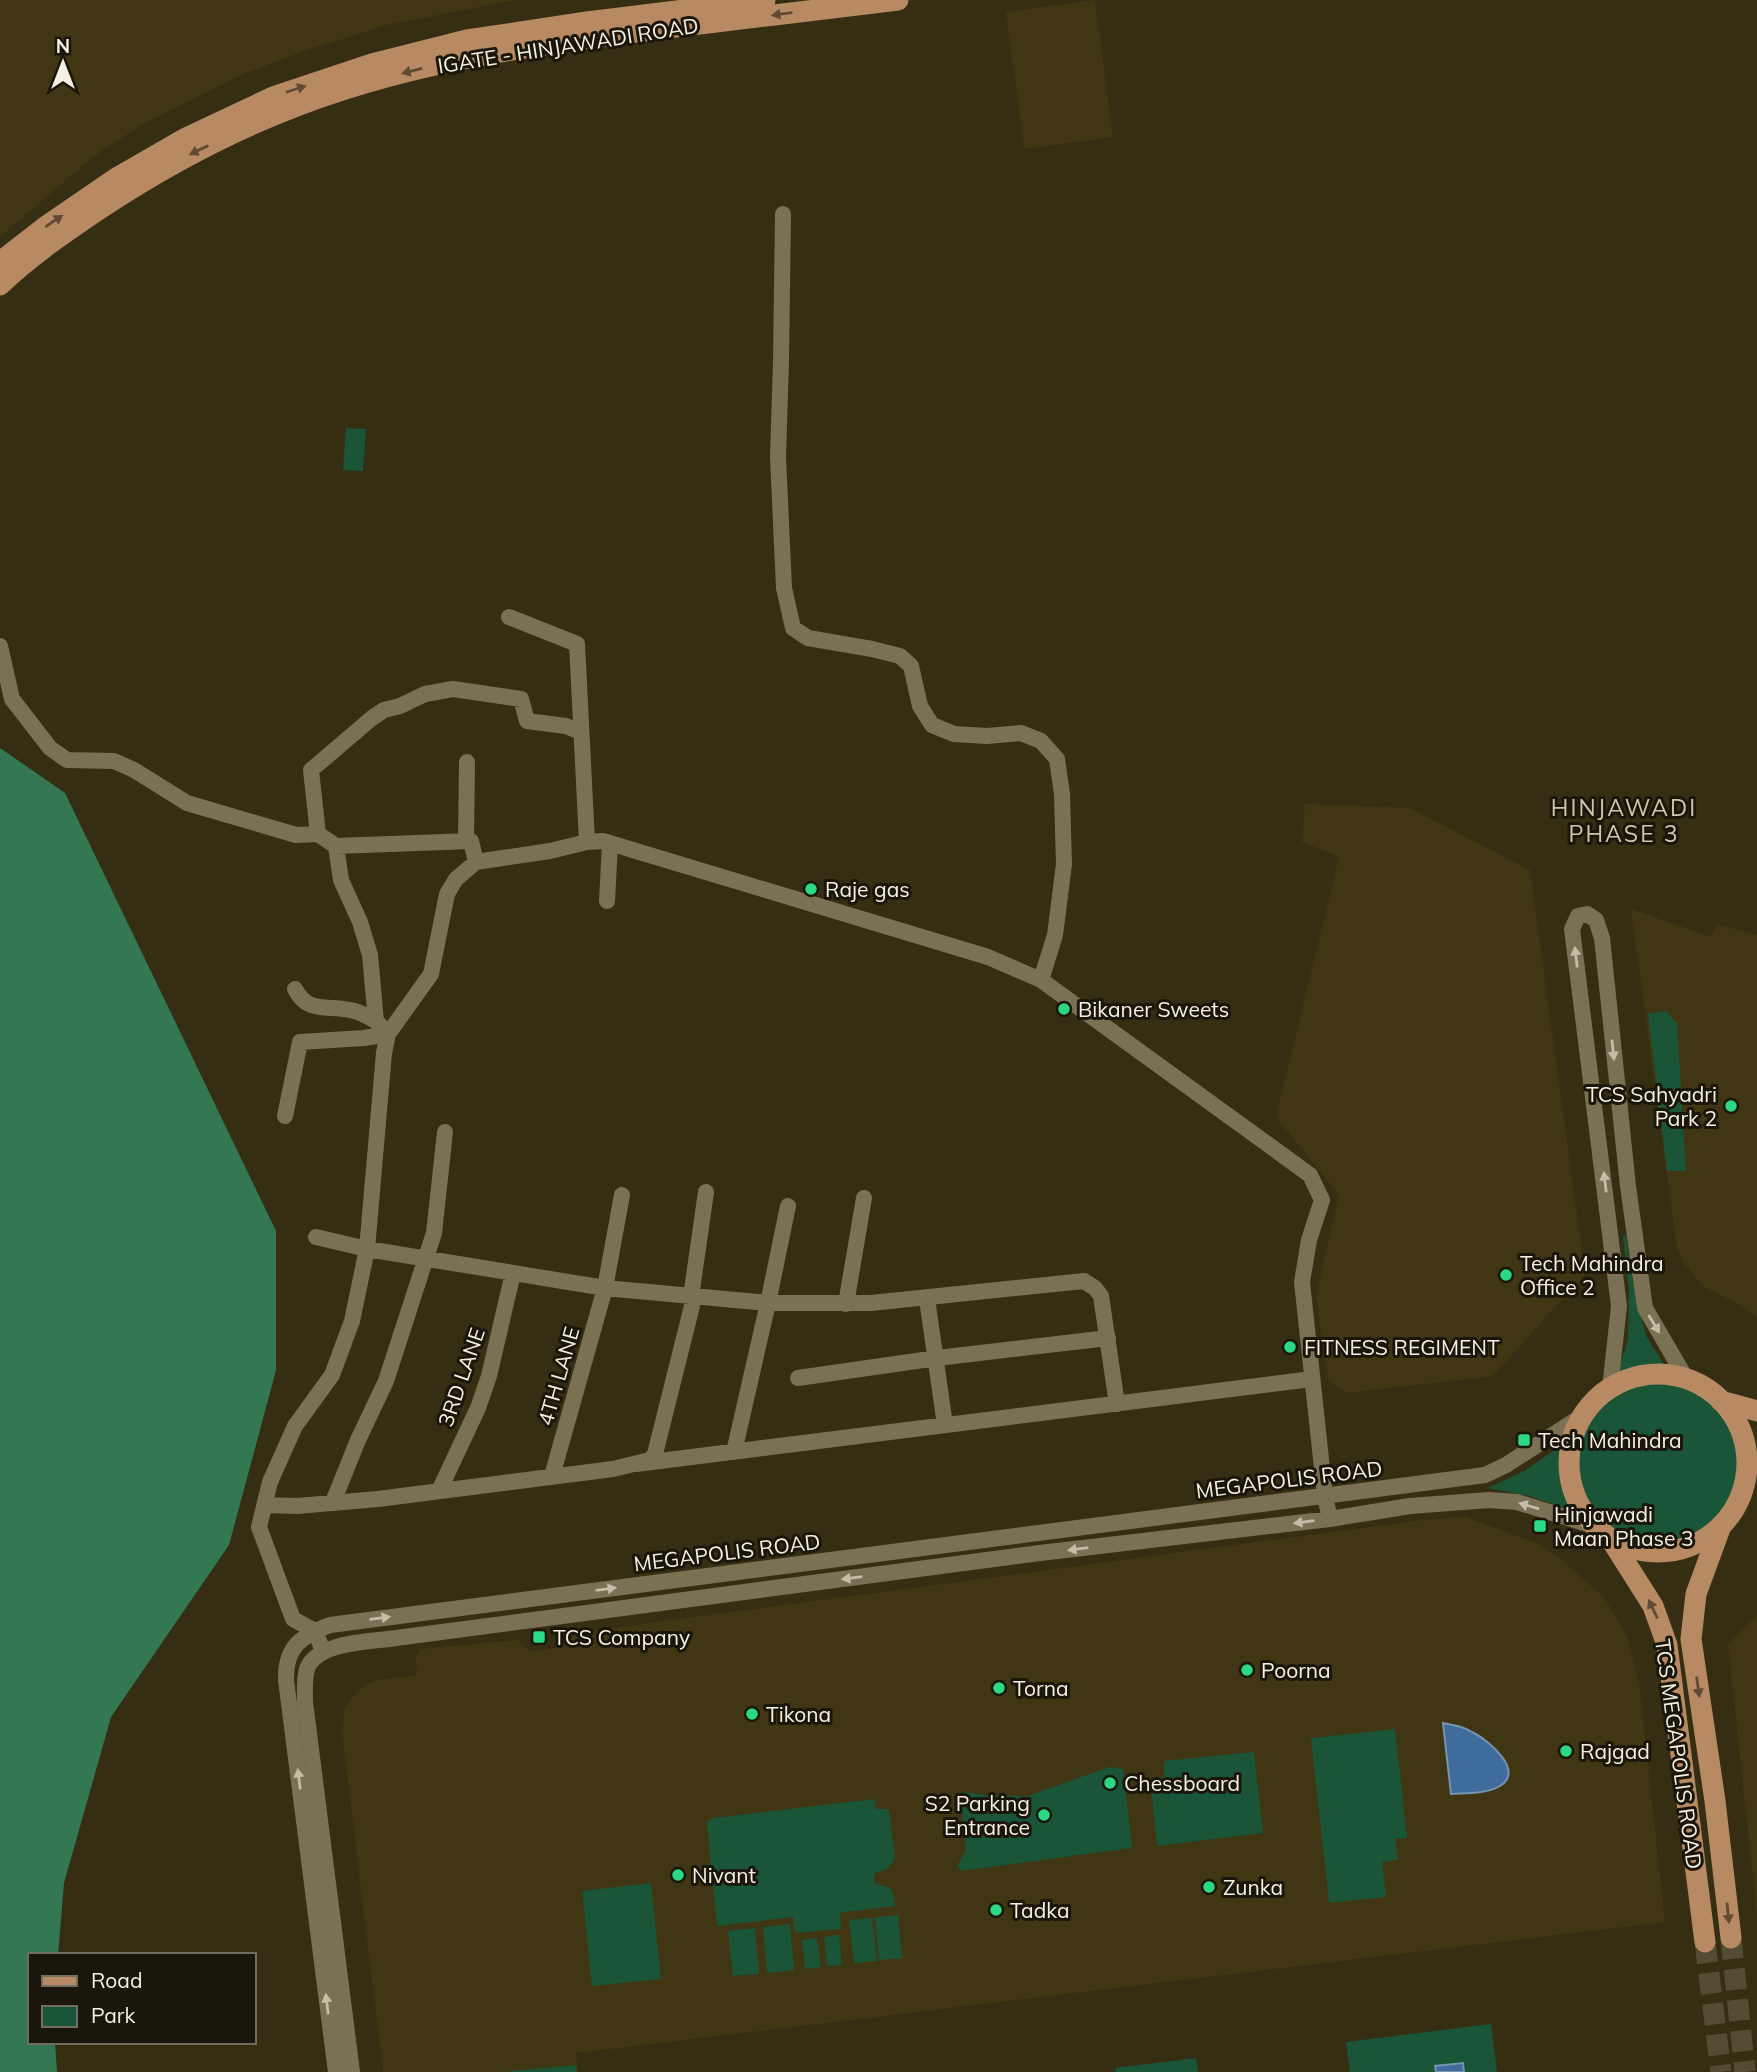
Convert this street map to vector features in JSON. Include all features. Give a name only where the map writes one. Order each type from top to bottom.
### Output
[{"type":"main road","name":"IGATE - HINJAWADI ROAD","points":[[4,270],[45,227],[118,177],[184,139],[273,97],[372,64],[467,40],[765,0]]},
{"type":"main road","name":"IGATE - HINJAWADI ROAD","points":[[4,270],[192,153],[279,112],[377,79],[470,56],[898,0]]},
{"type":"main road","points":[[1727,1518],[1744,1483],[1746,1454],[1742,1434],[1733,1416],[1721,1401],[1705,1388],[1668,1375],[1648,1375],[1610,1388],[1595,1400],[1582,1416],[1573,1434],[1569,1453],[1573,1492],[1582,1510],[1602,1532],[1628,1547],[1647,1551],[1687,1547],[1705,1538],[1757,1491]]},
{"type":"main road","points":[[1721,1401],[1757,1411]]},
{"type":"main road","name":"TCS MEGAPOLIS ROAD","points":[[1727,1518],[1696,1594],[1691,1639],[1715,1801],[1731,1938]]},
{"type":"main road","name":"TCS MEGAPOLIS ROAD","points":[[1602,1532],[1653,1606],[1667,1645],[1705,1942]]},
{"type":"street","points":[[783,214],[778,457],[785,588],[793,628],[808,638],[900,656],[911,666],[920,706],[932,725],[954,734],[987,736],[1020,733],[1041,741],[1057,759],[1062,794],[1064,864],[1055,935],[1041,980]]},
{"type":"street","points":[[509,617],[577,644],[587,842]]},
{"type":"street","points":[[0,646],[12,699],[50,748],[67,760],[114,761],[134,770],[187,803],[296,835],[318,834],[337,846],[471,841],[476,863]]},
{"type":"street","points":[[318,834],[311,770],[384,710],[425,694],[453,689],[521,699],[527,721],[566,726],[580,732]]},
{"type":"street","points":[[467,762],[467,841]]},
{"type":"street","points":[[352,2072],[305,1702],[307,1669],[323,1651],[315,1630],[293,1619],[259,1527],[270,1482],[295,1426],[332,1375],[352,1321],[367,1248],[384,1053],[388,1034],[431,974],[447,894],[456,879],[476,863],[603,841],[988,957],[1041,980],[1310,1175],[1322,1200],[1309,1240],[1302,1282],[1325,1496],[1330,1519]]},
{"type":"street","points":[[607,901],[610,844]]},
{"type":"street","points":[[337,846],[341,880],[360,922],[370,955],[376,1021]]},
{"type":"street","points":[[1610,1388],[1619,1306],[1573,929],[1578,916],[1587,915],[1596,920],[1602,938],[1628,1186],[1644,1307],[1687,1380]]},
{"type":"street","points":[[295,989],[301,1000],[308,1005],[352,1010],[376,1021],[388,1034]]},
{"type":"street","points":[[285,1116],[300,1042],[388,1034]]},
{"type":"street","points":[[333,1502],[386,1381],[434,1233],[445,1132]]},
{"type":"street","points":[[636,1464],[650,1460],[655,1454],[692,1306],[706,1192]]},
{"type":"street","name":"4TH LANE","points":[[552,1476],[605,1288],[622,1195]]},
{"type":"street","points":[[846,1304],[864,1198]]},
{"type":"street","points":[[734,1452],[788,1206]]},
{"type":"street","points":[[316,1237],[605,1288],[768,1303],[846,1304],[927,1299],[1084,1281],[1096,1288],[1101,1296],[1117,1404]]},
{"type":"street","name":"3RD LANE","points":[[439,1491],[478,1408],[489,1376],[513,1273]]},
{"type":"street","points":[[927,1299],[945,1425]]},
{"type":"street","points":[[798,1378],[1108,1338]]},
{"type":"street","points":[[265,1505],[333,1502],[439,1491],[1312,1379]]},
{"type":"street","name":"MEGAPOLIS ROAD","points":[[315,1630],[344,1623],[1485,1475],[1506,1465],[1582,1416]]},
{"type":"street","name":"MEGAPOLIS ROAD","points":[[323,1651],[334,1647],[698,1598],[1040,1553],[1330,1519],[1410,1506],[1489,1500],[1517,1503],[1602,1532]]},
{"type":"street","points":[[315,1630],[300,1640],[289,1655],[286,1680],[335,2072]]},
{"type":"shaded area","points":[[0,0],[515,0],[387,25],[304,51],[241,75],[143,124],[94,156],[0,237]]},
{"type":"shaded area","points":[[1095,0],[1113,137],[1024,149],[1006,12]]},
{"type":"shaded area","points":[[1305,804],[1410,808],[1530,870],[1585,1274],[1493,1376],[1347,1393],[1328,1379],[1316,1295],[1339,1195],[1276,1117],[1339,857],[1302,842]]},
{"type":"shaded area","points":[[1631,909],[1711,937],[1716,924],[1757,935],[1757,1317],[1741,1305],[1704,1287],[1684,1263],[1677,1248]]},
{"type":"shaded area","points":[[1466,1517],[1541,1545],[1558,1557],[1604,1597],[1628,1638],[1639,1682],[1665,1922],[576,2053],[578,2072],[383,2072],[342,1731],[345,1707],[360,1689],[373,1681],[417,1675],[416,1656],[421,1649],[518,1640],[529,1651],[565,1647],[575,1633],[1423,1520]]},
{"type":"shaded area","points":[[1757,1615],[1757,1914],[1728,1645]]},
{"type":"green space","points":[[346,428],[366,429],[363,471],[343,470]]},
{"type":"green space","points":[[0,748],[65,793],[276,1231],[276,1370],[229,1545],[111,1717],[64,1883],[58,1953],[28,1953],[28,2044],[55,2044],[57,2072],[0,2072]]},
{"type":"green space","points":[[1666,1011],[1677,1023],[1686,1171],[1667,1171],[1648,1014]]},
{"type":"green space","points":[[1626,1235],[1634,1289],[1646,1336],[1665,1366],[1617,1374],[1628,1340],[1629,1290],[1623,1236]]},
{"type":"green space","points":[[1658,1383],[1688,1389],[1714,1407],[1732,1433],[1738,1463],[1732,1493],[1714,1519],[1688,1537],[1658,1543],[1628,1537],[1602,1519],[1584,1493],[1578,1463],[1584,1433],[1602,1407],[1628,1389]]},
{"type":"green space","points":[[1563,1444],[1562,1479],[1571,1510],[1529,1496],[1488,1488],[1526,1470]]},
{"type":"green space","points":[[1395,1729],[1407,1838],[1395,1839],[1398,1860],[1382,1862],[1386,1897],[1329,1903],[1311,1738]]},
{"type":"green space","points":[[1254,1752],[1263,1833],[1157,1846],[1151,1788],[1156,1781],[1164,1777],[1164,1761]]},
{"type":"green space","points":[[1109,1767],[1123,1769],[1132,1848],[961,1871],[957,1866],[966,1851],[960,1795],[964,1792],[991,1796],[1028,1796]]},
{"type":"green space","points":[[874,1799],[876,1809],[889,1809],[895,1859],[888,1868],[874,1874],[874,1883],[892,1890],[895,1906],[840,1913],[841,1929],[795,1933],[793,1917],[717,1926],[707,1822],[713,1818]]},
{"type":"green space","points":[[651,1883],[661,1979],[592,1986],[582,1891]]},
{"type":"green space","points":[[898,1915],[902,1958],[879,1960],[875,1917]]},
{"type":"green space","points":[[872,1918],[877,1961],[854,1963],[849,1920]]},
{"type":"green space","points":[[790,1924],[794,1970],[767,1973],[763,1927]]},
{"type":"green space","points":[[755,1928],[759,1974],[733,1976],[728,1931]]},
{"type":"green space","points":[[839,1935],[842,1965],[827,1966],[824,1937]]},
{"type":"green space","points":[[817,1938],[821,1967],[805,1969],[802,1940]]},
{"type":"green space","points":[[1491,2024],[1497,2072],[1350,2072],[1346,2042]]},
{"type":"green space","points":[[1196,2058],[1198,2072],[1116,2072],[1115,2068]]},
{"type":"green space","points":[[576,2065],[577,2072],[504,2072]]},
{"type":"water","points":[[1443,1723],[1467,1729],[1495,1749],[1507,1765],[1507,1780],[1489,1790],[1451,1794]]},
{"type":"water","points":[[1463,2063],[1464,2072],[1436,2072],[1435,2066]]},
{"type":"tunnel","points":[[1731,1938],[1745,2072]]},
{"type":"tunnel","points":[[1705,1942],[1721,2072]]},
{"type":"place","name":"Raje gas","points":[[811,889]]},
{"type":"place","name":"Bikaner Sweets","points":[[1064,1009]]},
{"type":"place","name":"TCS Sahyadri Park 2","points":[[1731,1106]]},
{"type":"place","name":"Tech Mahindra Office 2","points":[[1506,1275]]},
{"type":"place","name":"FITNESS REGIMENT","points":[[1290,1347]]},
{"type":"place","name":"Tech Mahindra","points":[[1524,1440]]},
{"type":"place","name":"Hinjawadi Maan Phase 3","points":[[1540,1526]]},
{"type":"place","name":"TCS Company","points":[[539,1637]]},
{"type":"place","name":"Poorna","points":[[1247,1670]]},
{"type":"place","name":"Torna","points":[[999,1688]]},
{"type":"place","name":"Tikona","points":[[752,1714]]},
{"type":"place","name":"Rajgad","points":[[1566,1751]]},
{"type":"place","name":"Chessboard","points":[[1110,1783]]},
{"type":"place","name":"S2 Parking Entrance","points":[[1044,1815]]},
{"type":"place","name":"Nivant","points":[[678,1875]]},
{"type":"place","name":"Zunka","points":[[1209,1887]]},
{"type":"place","name":"Tadka","points":[[996,1910]]},
{"type":"district","name":"HINJAWADI PHASE 3","points":[[1624,820]]}]
